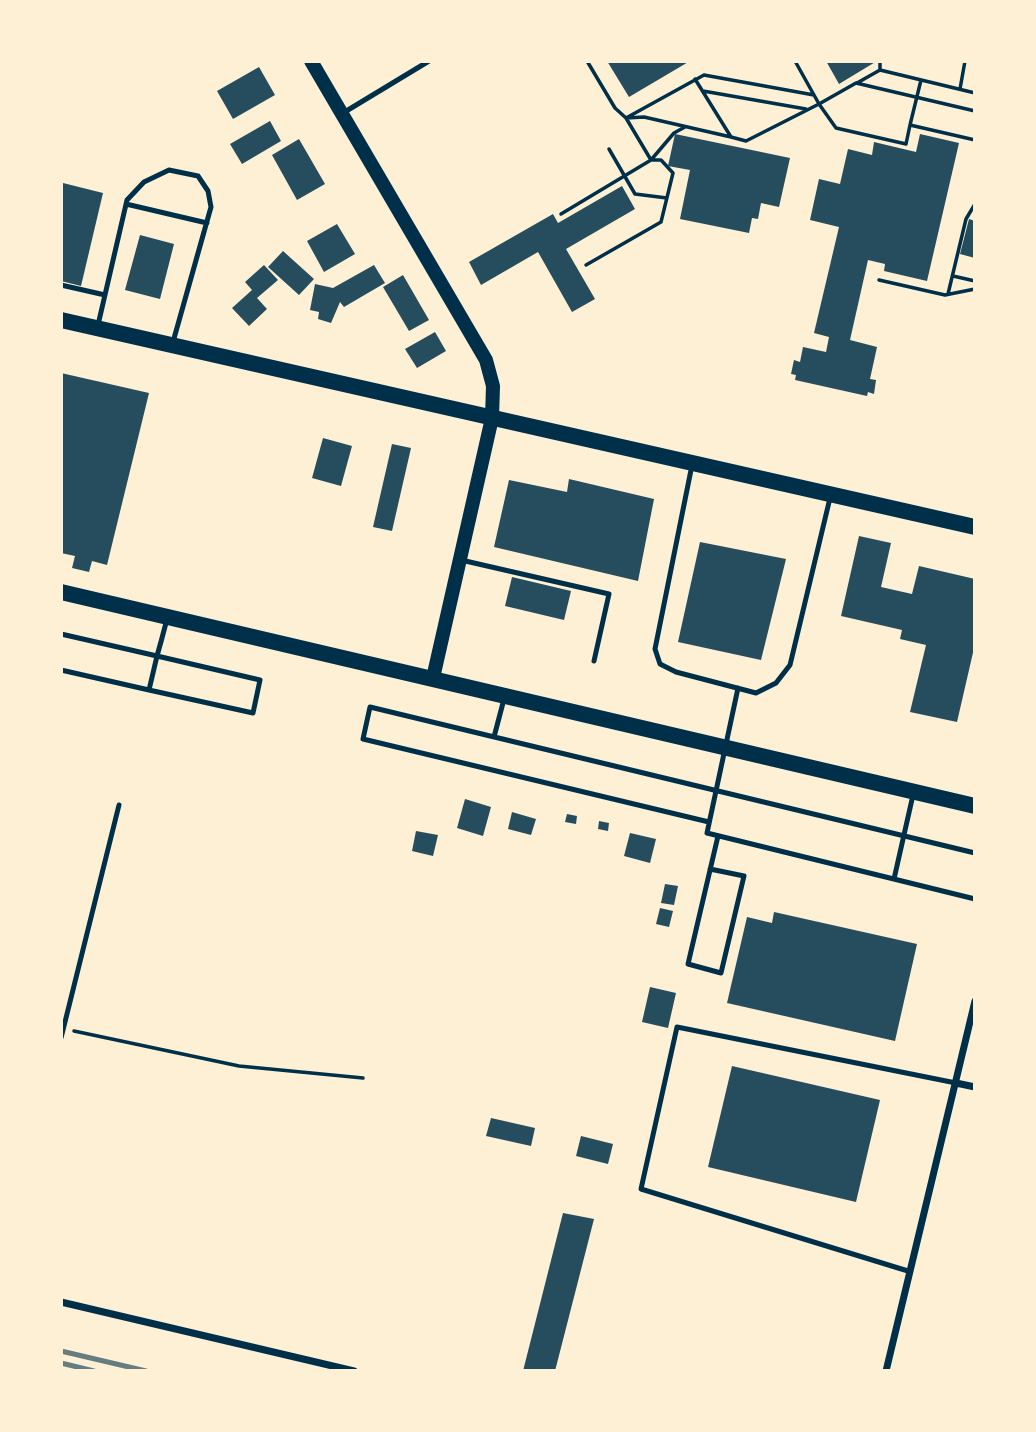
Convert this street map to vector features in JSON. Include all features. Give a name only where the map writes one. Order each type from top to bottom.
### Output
[{"type":"main road","points":[[311,61],[486,360],[493,386],[492,418],[433,678]]},
{"type":"main road","points":[[61,320],[975,527]]},
{"type":"main road","points":[[61,592],[975,806]]},
{"type":"street","points":[[886,1371],[908,1270],[975,1001]]},
{"type":"street","points":[[956,1083],[975,1087]]},
{"type":"street","points":[[61,1302],[354,1371]]},
{"type":"lane","points":[[342,114],[429,61]]},
{"type":"lane","points":[[97,328],[126,204],[144,181],[169,170],[198,176],[208,191],[211,207],[172,345]]},
{"type":"lane","points":[[126,204],[207,223]]},
{"type":"lane","points":[[61,285],[105,295]]},
{"type":"lane","points":[[692,463],[655,649],[660,664],[676,672],[756,693],[776,683],[790,665],[831,495]]},
{"type":"lane","points":[[460,559],[609,594],[594,661]]},
{"type":"lane","points":[[149,690],[167,616]]},
{"type":"lane","points":[[61,634],[260,680],[253,713],[61,670]]},
{"type":"lane","points":[[738,688],[707,833],[974,899],[975,889]]},
{"type":"lane","points":[[494,737],[505,695]]},
{"type":"lane","points":[[709,822],[363,739],[370,707],[975,853]]},
{"type":"lane","points":[[894,879],[914,792]]},
{"type":"lane","points":[[61,1038],[119,804]]},
{"type":"lane","points":[[710,869],[744,876],[721,972],[688,964],[710,869],[718,836]]},
{"type":"lane","points":[[908,1270],[641,1189],[677,1027],[956,1083]]},
{"type":"path","points":[[587,61],[651,160]]},
{"type":"path","points":[[795,61],[836,128],[906,144],[921,80]]},
{"type":"path","points":[[880,61],[880,70]]},
{"type":"path","points":[[960,89],[965,61]]},
{"type":"path","points":[[626,118],[644,117],[746,141],[880,70],[975,93]]},
{"type":"path","points":[[626,118],[704,75],[814,95]]},
{"type":"path","points":[[695,79],[732,137]]},
{"type":"path","points":[[856,83],[975,111]]},
{"type":"path","points":[[703,91],[808,110]]},
{"type":"path","points":[[910,125],[975,140]]},
{"type":"path","points":[[561,214],[651,160],[674,134],[687,126]]},
{"type":"path","points":[[609,149],[635,194],[667,198]]},
{"type":"path","points":[[586,265],[661,222],[673,173],[661,160],[651,160]]},
{"type":"path","points":[[948,294],[966,219],[974,207]]},
{"type":"path","points":[[953,276],[975,281]]},
{"type":"path","points":[[879,280],[948,294],[975,289]]},
{"type":"path","points":[[63,1029],[239,1066],[363,1078]]},
{"type":"building","points":[[607,61],[690,61],[629,97]]},
{"type":"building","points":[[826,61],[877,61],[839,84]]},
{"type":"building","points":[[259,67],[275,95],[233,119],[217,91]]},
{"type":"building","points":[[270,121],[281,141],[242,164],[230,144]]},
{"type":"building","points":[[675,134],[790,158],[779,207],[761,203],[758,219],[752,218],[749,233],[680,219],[690,170],[668,166]]},
{"type":"building","points":[[920,134],[959,143],[927,281],[884,271],[885,264],[868,260],[850,340],[877,347],[870,379],[876,380],[874,394],[868,392],[867,396],[795,380],[796,375],[791,374],[794,360],[800,362],[803,347],[826,352],[829,337],[814,333],[839,227],[810,220],[819,179],[840,184],[848,149],[872,155],[874,142],[916,152]]},
{"type":"building","points":[[299,139],[325,184],[297,200],[272,155]]},
{"type":"building","points":[[63,183],[103,193],[81,286],[61,281]]},
{"type":"building","points":[[622,186],[635,209],[566,249],[595,299],[572,312],[538,252],[481,285],[469,262],[553,214],[558,223]]},
{"type":"building","points":[[969,219],[975,221],[975,258],[960,254]]},
{"type":"building","points":[[337,224],[355,254],[324,272],[307,241]]},
{"type":"building","points":[[140,235],[174,244],[160,299],[125,290]]},
{"type":"building","points":[[283,251],[314,279],[299,295],[268,267]]},
{"type":"building","points":[[264,265],[278,280],[257,298],[267,309],[249,326],[232,308],[252,290],[245,282]]},
{"type":"building","points":[[374,265],[385,283],[344,307],[340,302],[331,323],[318,319],[319,312],[310,310],[315,284],[333,288]]},
{"type":"building","points":[[403,275],[429,320],[409,331],[383,287]]},
{"type":"building","points":[[435,332],[446,351],[417,368],[405,349]]},
{"type":"building","points":[[61,373],[149,393],[107,565],[92,561],[89,572],[72,568],[75,556],[61,553]]},
{"type":"building","points":[[323,438],[352,446],[341,486],[312,478]]},
{"type":"building","points":[[392,444],[411,448],[392,531],[373,527]]},
{"type":"building","points":[[569,479],[654,499],[638,581],[494,547],[509,480],[567,492]]},
{"type":"building","points":[[859,536],[891,543],[881,587],[912,594],[919,566],[975,579],[975,644],[957,722],[910,712],[926,645],[900,639],[902,630],[841,616]]},
{"type":"building","points":[[700,542],[786,559],[761,660],[678,642]]},
{"type":"building","points":[[512,577],[571,591],[564,620],[505,606]]},
{"type":"building","points":[[465,799],[491,807],[483,836],[457,828]]},
{"type":"building","points":[[512,812],[536,819],[531,835],[508,829]]},
{"type":"building","points":[[567,814],[577,816],[576,824],[565,822]]},
{"type":"building","points":[[599,821],[609,823],[608,831],[598,829]]},
{"type":"building","points":[[416,831],[438,835],[433,856],[412,851]]},
{"type":"building","points":[[630,833],[656,839],[650,863],[624,856]]},
{"type":"building","points":[[665,884],[678,886],[674,905],[661,903]]},
{"type":"building","points":[[660,908],[673,911],[669,927],[656,924]]},
{"type":"building","points":[[774,912],[917,944],[895,1041],[727,1003],[747,917],[772,923]]},
{"type":"building","points":[[650,987],[676,993],[668,1028],[642,1022]]},
{"type":"building","points":[[732,1066],[880,1100],[856,1202],[708,1167]]},
{"type":"building","points":[[491,1118],[535,1128],[531,1146],[486,1136]]},
{"type":"building","points":[[581,1136],[613,1144],[608,1164],[576,1156]]},
{"type":"building","points":[[563,1213],[594,1219],[555,1371],[523,1371]]},
{"type":"railway","points":[[61,1351],[146,1371]]},
{"type":"railway","points":[[61,1363],[94,1371]]}]
